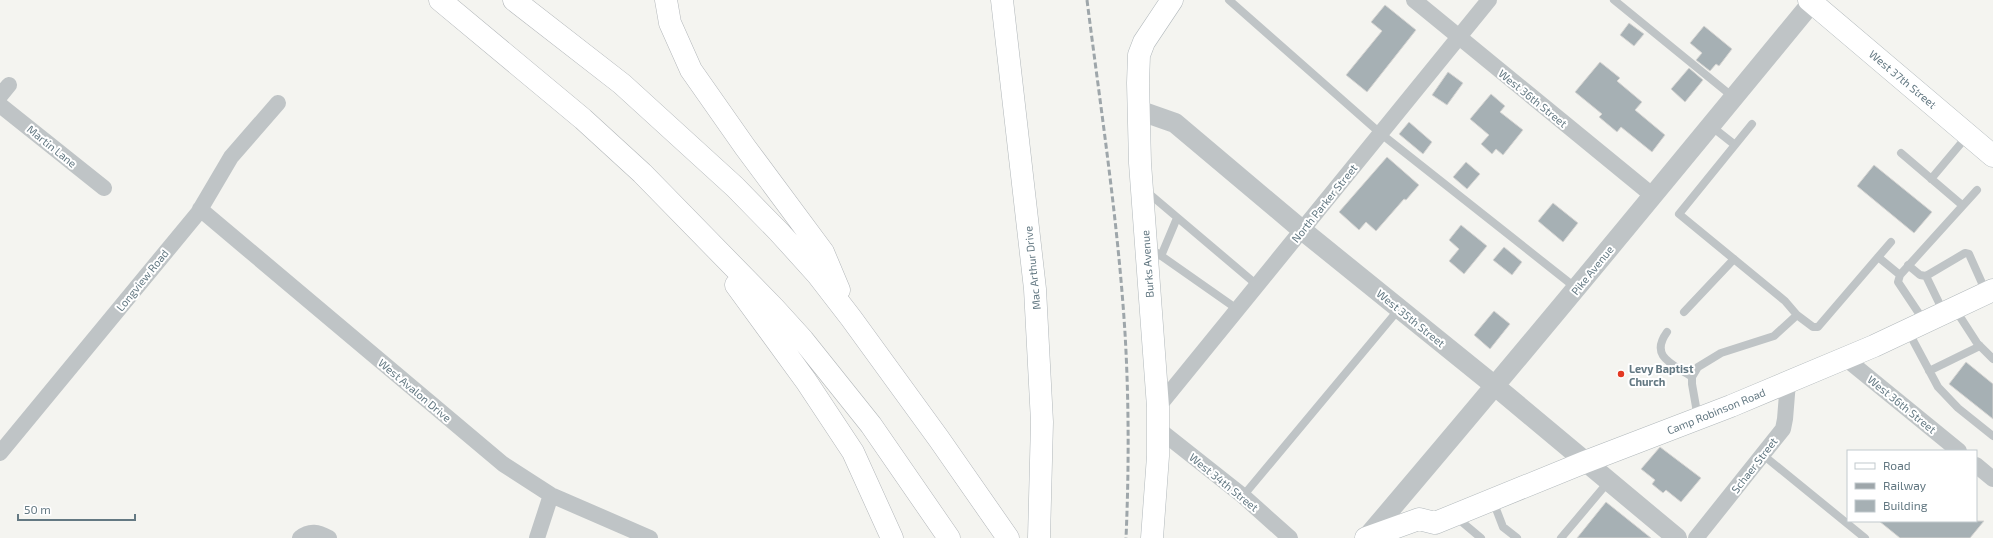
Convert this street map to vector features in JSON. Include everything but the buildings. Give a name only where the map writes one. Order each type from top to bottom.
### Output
[{"type":"main road","points":[[440,0],[583,119],[642,173],[698,229],[804,340],[871,425],[946,533]]},
{"type":"main road","points":[[514,0],[622,84],[734,187],[817,274],[939,439],[1008,538]]},
{"type":"main road","points":[[666,0],[670,23],[691,70],[744,147],[823,252],[851,318]]},
{"type":"main road","name":"Mac Arthur Drive","points":[[1002,0],[1036,297],[1042,422],[1039,538]]},
{"type":"main road","name":"Burks Avenue","points":[[1152,538],[1158,456],[1154,250],[1140,163],[1138,110],[1139,55],[1154,25],[1172,0]]},
{"type":"main road","name":"West 37th Street","points":[[1812,1],[1993,156]]},
{"type":"main road","points":[[698,229],[806,381],[852,452],[892,538]]},
{"type":"main road","name":"Camp Robinson Road","points":[[1366,537],[1419,520],[1439,525],[1492,500],[1585,462],[1698,419],[1845,358],[1989,291]]},
{"type":"street","name":"West 36th Street","points":[[1414,0],[1652,195]]},
{"type":"street","name":"North Parker Street","points":[[1158,407],[1489,0]]},
{"type":"street","name":"Pike Avenue","points":[[1366,537],[1577,289],[1652,195],[1812,1]]},
{"type":"street","name":"Longview Road","points":[[0,453],[200,209],[231,157],[278,103]]},
{"type":"street","name":"Martin Lane","points":[[0,105],[104,188]]},
{"type":"street","name":"West 35th Street","points":[[1138,110],[1175,123],[1302,230],[1495,386],[1676,538]]},
{"type":"street","name":"West Avalon Drive","points":[[200,209],[502,464],[551,495],[650,538]]},
{"type":"street","name":"West 36th Street","points":[[1845,358],[1958,450]]},
{"type":"street","name":"Schaer Street","points":[[1696,538],[1782,429],[1785,419],[1788,382]]},
{"type":"street","name":"West 34th Street","points":[[1157,428],[1243,496],[1290,538]]},
{"type":"street","points":[[1977,466],[1993,479]]},
{"type":"street","points":[[537,538],[551,495]]},
{"type":"street","points":[[300,538],[310,532],[316,532],[329,538]]},
{"type":"lane","points":[[1229,0],[1380,133],[1577,289]]},
{"type":"lane","points":[[1614,0],[1733,97]]},
{"type":"lane","points":[[1752,124],[1679,214],[1785,301],[1797,314],[1813,327],[1818,327],[1891,242]]},
{"type":"lane","points":[[1710,125],[1734,145]]},
{"type":"lane","points":[[1931,179],[1968,135]]},
{"type":"lane","points":[[1902,153],[1962,205]]},
{"type":"lane","points":[[1143,188],[1257,285]]},
{"type":"lane","points":[[1977,190],[1908,265],[1900,275],[1898,282],[1916,326],[1929,371],[1938,387],[1948,398],[1993,436]]},
{"type":"lane","points":[[1177,218],[1154,250],[1237,309]]},
{"type":"lane","points":[[1908,265],[1920,275],[1926,276],[1965,253],[1969,254],[1989,291]]},
{"type":"lane","points":[[1878,257],[1900,275]]},
{"type":"lane","points":[[1684,312],[1734,259]]},
{"type":"lane","points":[[1926,276],[1949,310],[1993,359]]},
{"type":"lane","points":[[1243,496],[1400,308]]},
{"type":"lane","points":[[1698,419],[1693,397],[1692,377],[1698,367],[1721,354],[1774,336],[1797,314]]},
{"type":"lane","points":[[1668,332],[1660,346],[1660,353],[1667,360],[1692,377]]},
{"type":"lane","points":[[1929,371],[1980,346]]},
{"type":"lane","points":[[1763,455],[1865,538]]},
{"type":"lane","points":[[1561,538],[1609,481]]},
{"type":"lane","points":[[1492,500],[1503,526],[1517,538]]},
{"type":"lane","points":[[1439,525],[1481,538]]},
{"type":"railway","points":[[1087,0],[1114,208],[1122,291],[1125,333],[1128,436],[1126,538]]},
{"type":"place","name":"Levy Baptist Church","points":[[1621,374]]}]
